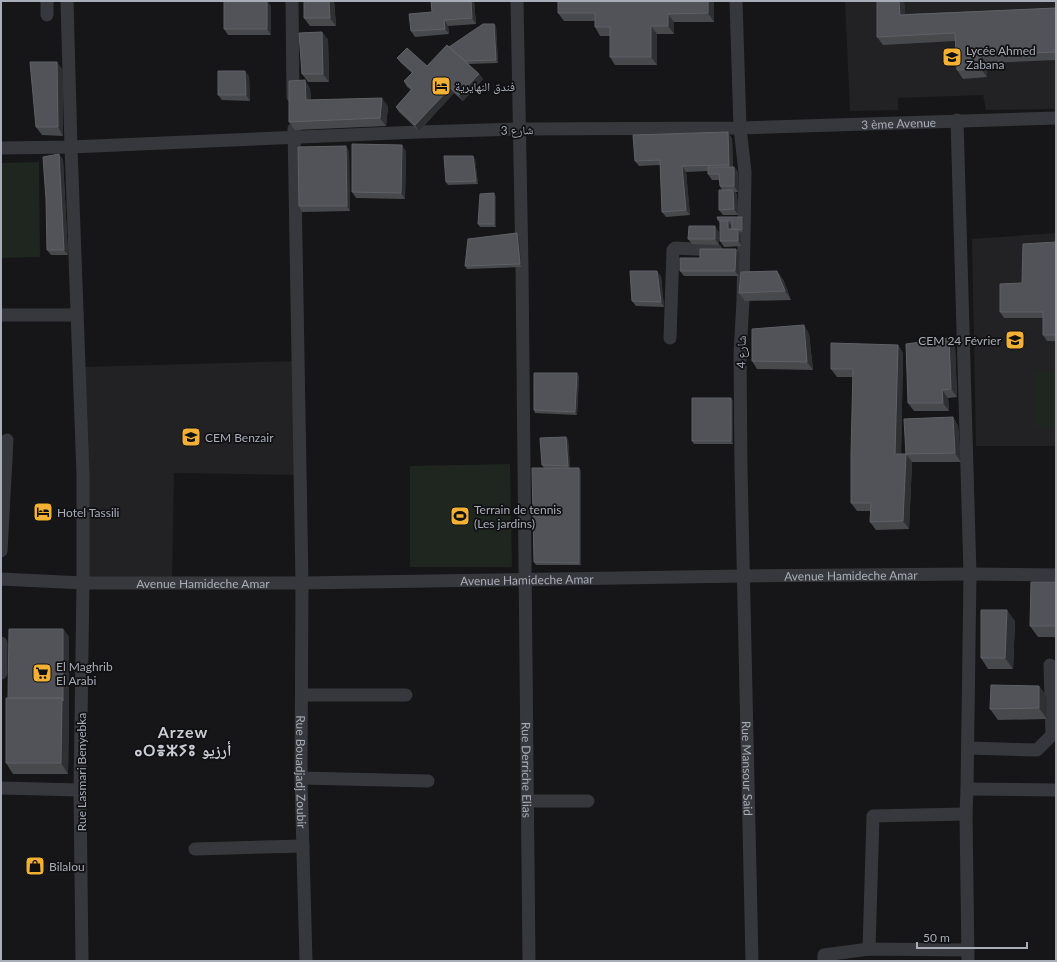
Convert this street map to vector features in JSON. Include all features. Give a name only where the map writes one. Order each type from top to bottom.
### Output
[{"type":"street","points":[[47,1],[47,14]]},
{"type":"street","name":"Rue Lasmari Benyebka","points":[[67,1],[83,475],[80,790],[82,961]]},
{"type":"street","name":"Rue Bouadjadj Zoubir","points":[[292,1],[302,583],[300,778],[306,961]]},
{"type":"street","name":"Rue Derriche Elias","points":[[517,1],[520,129],[529,961]]},
{"type":"street","name":"شارع 4","points":[[736,1],[740,128],[745,172],[740,354],[743,576]]},
{"type":"street","name":"3 ème Avenue","points":[[740,128],[1056,118]]},
{"type":"street","points":[[824,961],[824,954],[869,949],[968,955],[966,814],[970,574],[957,120]]},
{"type":"street","name":"شارع 3","points":[[1,148],[71,147],[520,129],[740,128]]},
{"type":"street","points":[[670,338],[673,250],[675,248],[744,251]]},
{"type":"street","points":[[1,315],[77,315]]},
{"type":"street","points":[[1,551],[7,440]]},
{"type":"street","name":"Avenue Hamideche Amar","points":[[1,579],[83,583],[302,583],[743,576],[970,574],[1056,575]]},
{"type":"street","name":"Rue Mansour Said","points":[[743,576],[752,961]]},
{"type":"street","points":[[1,643],[1,673]]},
{"type":"street","points":[[968,748],[1037,750],[1052,735],[1050,665]]},
{"type":"street","points":[[302,695],[406,695]]},
{"type":"street","points":[[300,778],[428,781]]},
{"type":"street","points":[[1,788],[80,790]]},
{"type":"street","points":[[967,789],[1056,790]]},
{"type":"street","points":[[528,801],[588,801]]},
{"type":"street","points":[[869,949],[873,816],[966,814]]},
{"type":"street","points":[[195,849],[303,846]]},
{"type":"shaded area","name":"Lycée Ahmed Zabana","points":[[845,1],[1056,1],[1056,109],[986,110],[983,95],[898,98],[898,110],[850,111]]},
{"type":"shaded area","points":[[39,162],[40,257],[1,258],[1,163]]},
{"type":"shaded area","name":"CEM 24 Février","points":[[1056,233],[1056,446],[976,446],[972,239]]},
{"type":"shaded area","name":"CEM Benzair","points":[[298,361],[300,475],[174,473],[172,583],[83,583],[83,367]]},
{"type":"shaded area","points":[[1035,372],[1056,372],[1056,427],[1035,427]]},
{"type":"shaded area","name":"Terrain de tennis (Les jardins)","points":[[510,464],[512,567],[410,567],[410,466]]},
{"type":"building","points":[[224,1],[267,1],[267,29],[224,29]]},
{"type":"building","points":[[304,1],[329,1],[330,18],[304,18]]},
{"type":"building","points":[[431,1],[471,1],[472,18],[444,20],[445,29],[411,31],[409,14],[432,12]]},
{"type":"building","points":[[558,1],[708,1],[708,13],[668,14],[668,26],[651,26],[651,57],[610,57],[610,27],[595,27],[595,13],[558,13]]},
{"type":"building","points":[[877,1],[899,1],[900,15],[1056,8],[1056,52],[981,55],[981,69],[957,70],[955,33],[877,37]]},
{"type":"building","points":[[483,24],[494,24],[496,60],[465,61],[449,47]]},
{"type":"building","points":[[322,32],[323,74],[302,74],[299,33]]},
{"type":"building","points":[[447,45],[479,74],[459,95],[450,88],[415,125],[396,107],[412,89],[404,81],[413,72],[397,58],[407,48],[427,66]]},
{"type":"building","points":[[30,62],[57,62],[58,127],[36,127]]},
{"type":"building","points":[[218,71],[245,71],[246,95],[218,95]]},
{"type":"building","points":[[305,80],[306,100],[382,98],[380,118],[289,122],[289,81]]},
{"type":"building","points":[[728,132],[729,165],[682,166],[686,210],[662,212],[660,160],[635,161],[633,135]]},
{"type":"building","points":[[352,144],[402,145],[401,193],[352,192]]},
{"type":"building","points":[[346,146],[347,206],[299,206],[298,147]]},
{"type":"building","points":[[59,154],[64,250],[47,250],[43,157]]},
{"type":"building","points":[[444,156],[473,156],[476,181],[446,182]]},
{"type":"building","points":[[708,167],[734,167],[734,186],[720,186],[719,174],[708,174]]},
{"type":"building","points":[[719,190],[733,190],[734,209],[719,210]]},
{"type":"building","points":[[494,193],[494,224],[478,224],[480,194]]},
{"type":"building","points":[[717,217],[742,217],[742,230],[732,229],[732,220],[718,220]]},
{"type":"building","points":[[720,221],[728,221],[728,229],[738,229],[738,241],[720,241]]},
{"type":"building","points":[[689,226],[715,226],[715,239],[688,239]]},
{"type":"building","points":[[517,233],[520,264],[465,266],[468,239]]},
{"type":"building","points":[[1056,242],[1056,335],[1043,335],[1043,312],[1000,312],[1000,284],[1022,283],[1023,244]]},
{"type":"building","points":[[700,249],[736,249],[735,271],[680,271],[680,258],[700,258]]},
{"type":"building","points":[[630,271],[657,271],[661,302],[632,301]]},
{"type":"building","points":[[777,271],[785,291],[739,293],[741,272]]},
{"type":"building","points":[[804,325],[807,362],[752,361],[752,329]]},
{"type":"building","points":[[949,338],[951,389],[942,390],[943,403],[908,403],[906,344]]},
{"type":"building","points":[[831,343],[898,345],[895,454],[906,454],[903,521],[870,522],[871,503],[851,503],[853,369],[831,369]]},
{"type":"building","points":[[534,373],[577,373],[575,412],[534,410]]},
{"type":"building","points":[[692,398],[731,398],[731,441],[692,441]]},
{"type":"building","points":[[953,417],[955,453],[906,454],[904,419]]},
{"type":"building","points":[[566,437],[568,466],[542,465],[540,438]]},
{"type":"building","points":[[532,468],[579,468],[579,563],[534,562]]},
{"type":"building","points":[[1031,582],[1056,582],[1056,626],[1030,626]]},
{"type":"building","points":[[981,610],[1007,610],[1005,658],[981,658]]},
{"type":"building","name":"El Maghrib El Arabi","points":[[9,629],[63,629],[63,701],[62,698],[8,698]]},
{"type":"building","points":[[991,685],[1039,686],[1039,708],[990,709]]},
{"type":"building","points":[[6,698],[62,698],[61,763],[6,763]]},
{"type":"place","name":"Lycée Ahmed Zabana","points":[[952,57]]},
{"type":"place","name":"فندق النهايرية","points":[[441,86]]},
{"type":"place","name":"CEM 24 Février","points":[[1015,340]]},
{"type":"place","name":"CEM Benzair","points":[[191,437]]},
{"type":"place","name":"Hotel Tassili","points":[[43,512]]},
{"type":"place","name":"Terrain de tennis (Les jardins)","points":[[460,516]]},
{"type":"place","name":"El Maghrib El Arabi","points":[[42,673]]},
{"type":"place","name":"Bilalou","points":[[35,866]]},
{"type":"district","name":"Arzew ⴰⵔⴻⵣⵢⵓ أرزيو","points":[[183,740]]}]
